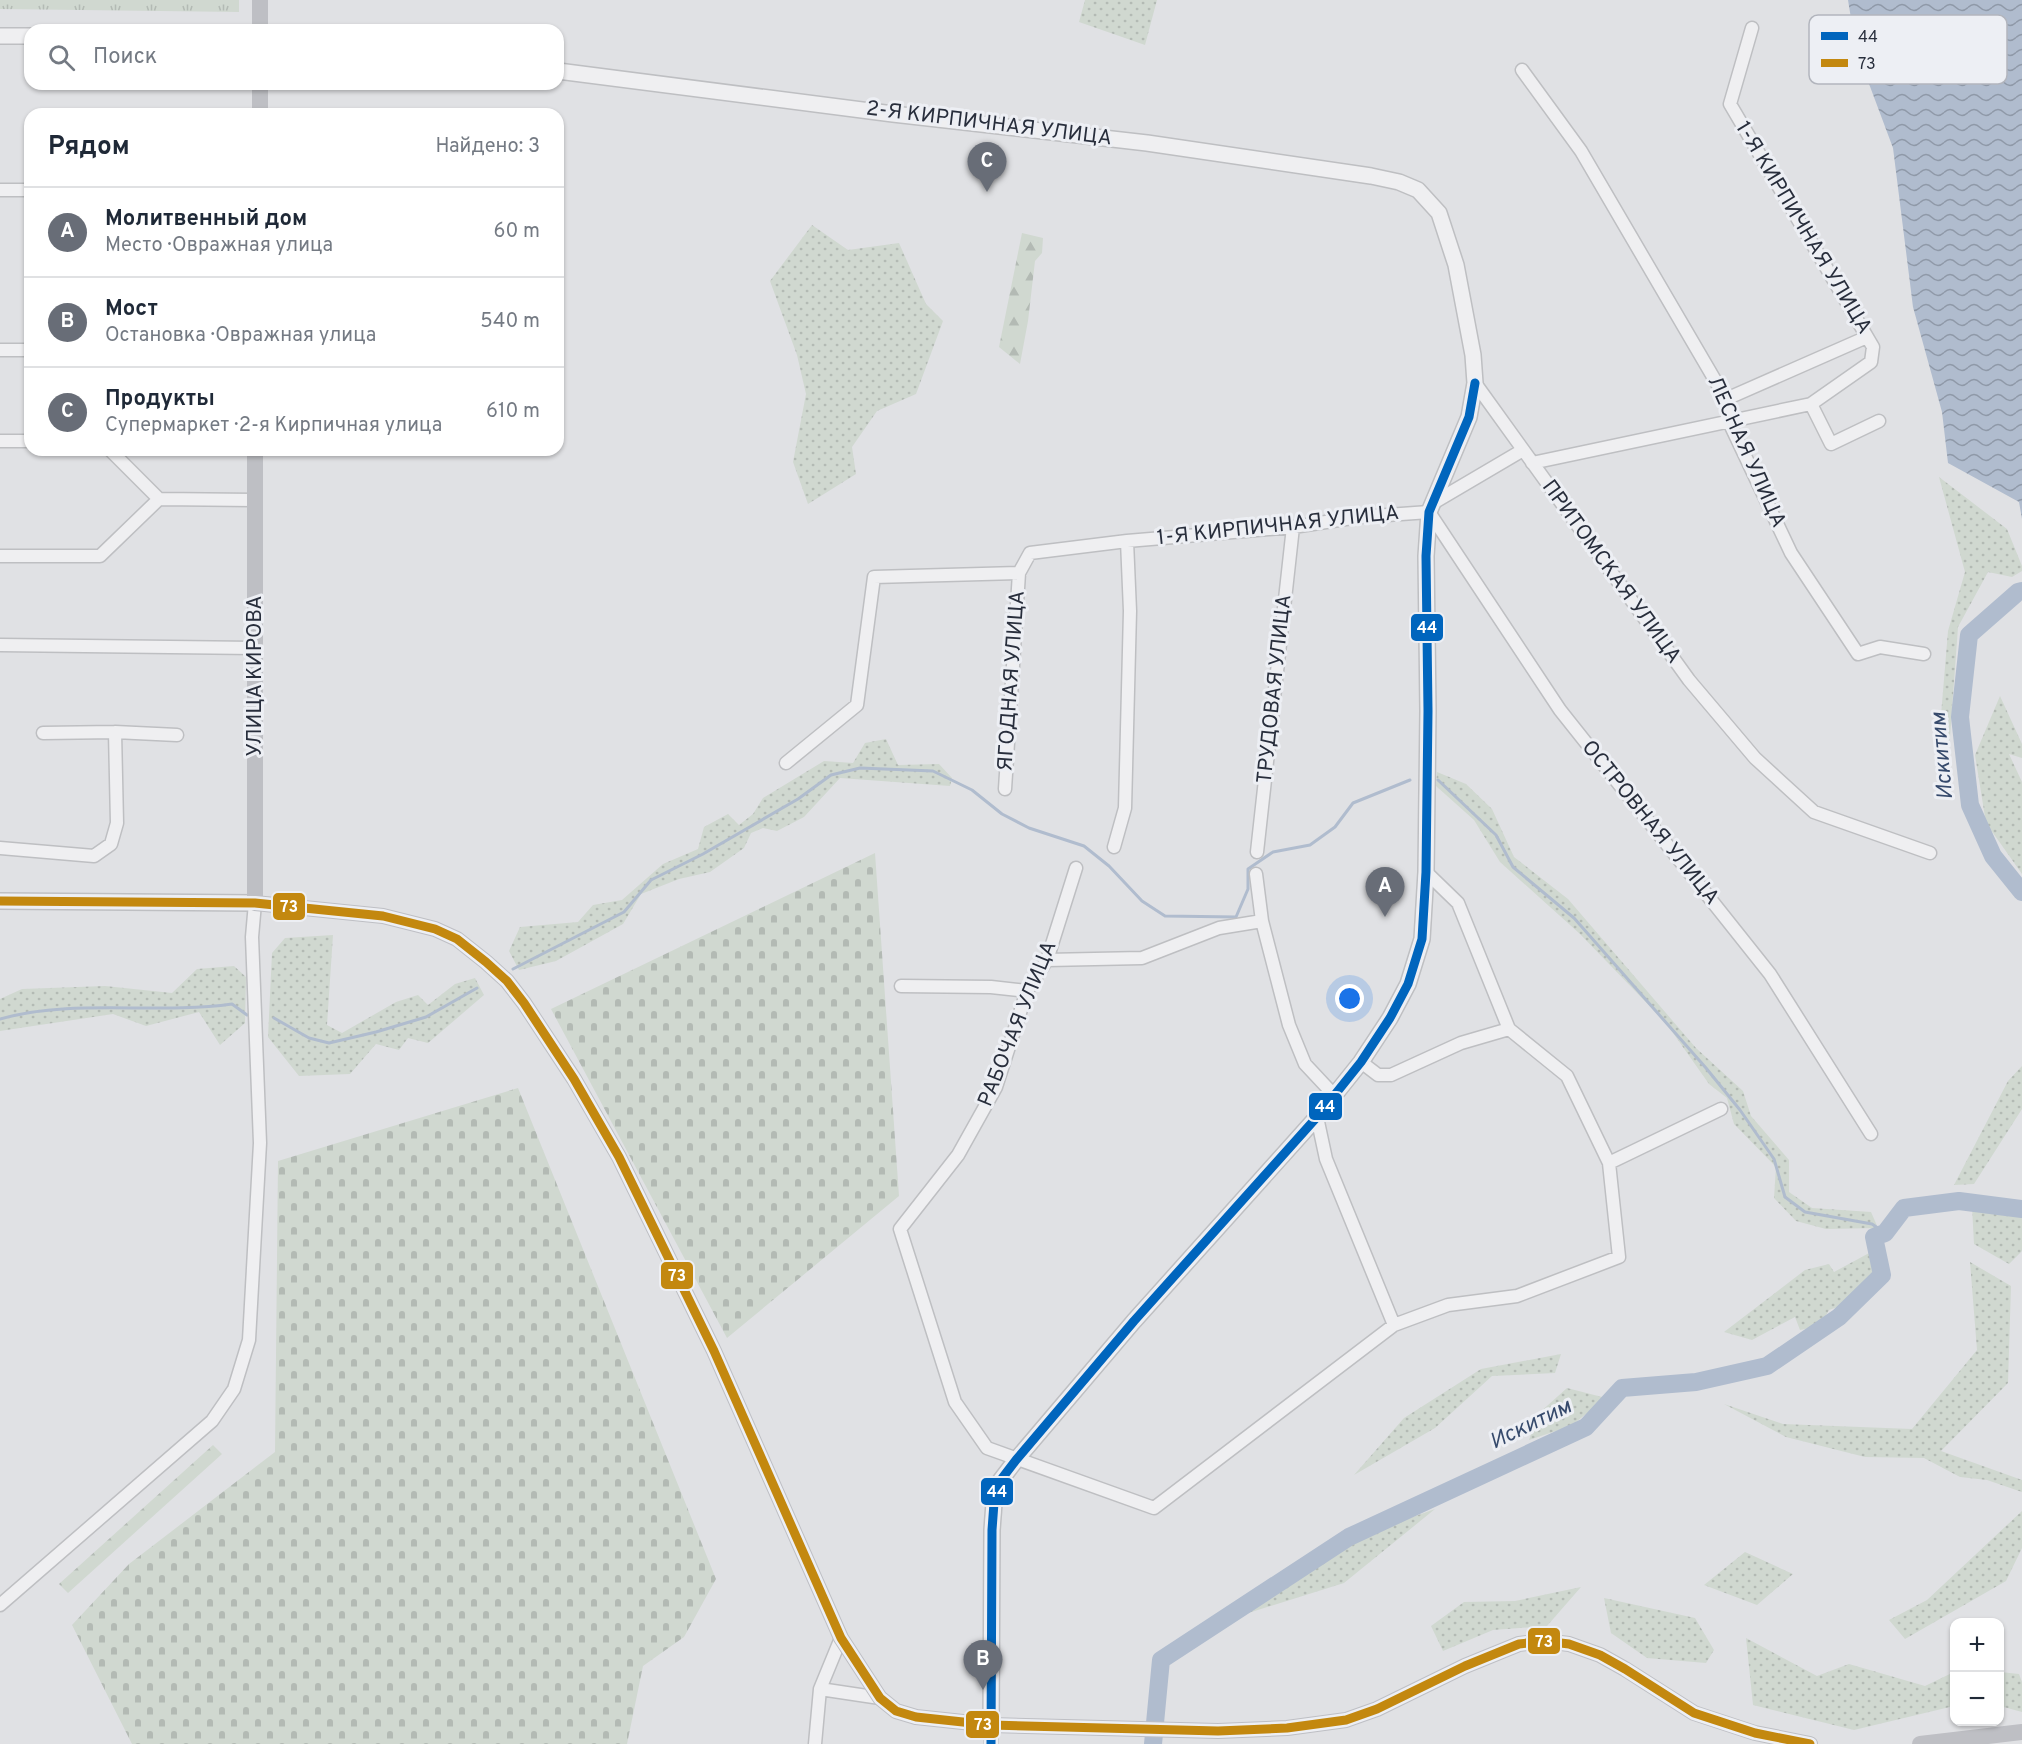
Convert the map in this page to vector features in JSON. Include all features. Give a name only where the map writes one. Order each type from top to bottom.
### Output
[{"type":"main road","points":[[260,0],[260,24]]},
{"type":"main road","points":[[260,90],[260,108]]},
{"type":"main road","name":"УЛИЦА КИРОВА","points":[[255,456],[255,903]]},
{"type":"main road","points":[[255,903],[383,916],[435,929],[457,939],[507,981],[574,1079],[619,1157],[714,1351],[842,1638],[880,1698],[896,1711],[916,1716],[991,1725],[1218,1731],[1287,1728],[1346,1720],[1377,1709],[1465,1666],[1519,1644],[1544,1641],[1569,1644],[1600,1655],[1694,1713],[1755,1733],[1810,1744]]},
{"type":"main road","points":[[1920,1744],[2022,1732]]},
{"type":"street","name":"1-Я КИРПИЧНАЯ УЛИЦА","points":[[1532,463],[1811,404],[1871,362],[1873,347],[1730,104],[1752,28]]},
{"type":"street","points":[[0,36],[24,36]]},
{"type":"street","name":"ЛЕСНАЯ УЛИЦА","points":[[1522,70],[1581,151],[1726,399],[1729,422],[1791,553],[1858,654],[1880,647],[1924,654]]},
{"type":"street","name":"2-Я КИРПИЧНАЯ УЛИЦА","points":[[564,72],[893,114],[1173,146],[1399,182],[1418,190],[1439,213],[1456,265],[1473,354],[1475,382]]},
{"type":"street","points":[[0,190],[24,190]]},
{"type":"street","points":[[1726,399],[1867,337]]},
{"type":"street","points":[[0,350],[24,350]]},
{"type":"street","points":[[991,1744],[992,1530],[994,1503],[1000,1481],[1134,1321],[1317,1117],[1361,1062],[1390,1018],[1408,984],[1422,939],[1426,873],[1428,711],[1426,556],[1431,507],[1469,417],[1475,382]]},
{"type":"street","name":"ПРИТОМСКАЯ УЛИЦА","points":[[1475,382],[1689,680],[1755,758],[1814,812],[1930,853]]},
{"type":"street","points":[[1811,404],[1831,444],[1879,421]]},
{"type":"street","points":[[0,441],[24,441]]},
{"type":"street","name":"1-Я КИРПИЧНАЯ УЛИЦА","points":[[1019,573],[1030,553],[1127,541],[1293,527],[1431,507],[1523,450]]},
{"type":"street","points":[[116,456],[159,499],[254,500]]},
{"type":"street","points":[[0,556],[100,556],[159,499]]},
{"type":"street","name":"ОСТРОВНАЯ УЛИЦА","points":[[1431,507],[1560,711],[1770,974],[1871,1134]]},
{"type":"street","name":"ТРУДОВАЯ УЛИЦА","points":[[1257,852],[1293,527]]},
{"type":"street","points":[[1114,847],[1125,808],[1130,612],[1127,541]]},
{"type":"street","points":[[786,763],[856,705],[874,577],[1019,573]]},
{"type":"street","name":"ЯГОДНАЯ УЛИЦА","points":[[1005,789],[1019,573]]},
{"type":"street","points":[[0,645],[255,648]]},
{"type":"street","points":[[43,733],[115,732],[177,735]]},
{"type":"street","points":[[0,848],[94,856],[111,844],[117,823],[115,732]]},
{"type":"street","name":"РАБОЧАЯ УЛИЦА","points":[[1016,1460],[987,1448],[955,1402],[900,1230],[958,1155],[996,1087],[1027,991],[1047,960],[1076,868]]},
{"type":"street","points":[[1016,1460],[1154,1508],[1394,1325],[1448,1305],[1517,1296],[1619,1257],[1609,1163],[1567,1076],[1509,1029],[1458,903],[1426,873]]},
{"type":"street","points":[[1256,874],[1262,921],[1289,1025],[1305,1064],[1334,1095]]},
{"type":"street","points":[[0,902],[255,903],[252,938],[260,1143],[249,1340],[234,1389],[212,1421],[0,1605]]},
{"type":"street","points":[[1047,960],[1142,958],[1220,928],[1262,921]]},
{"type":"street","points":[[901,986],[991,987],[1027,991]]},
{"type":"street","points":[[1361,1062],[1378,1075],[1391,1075],[1461,1043],[1509,1029]]},
{"type":"street","points":[[1609,1163],[1721,1109]]},
{"type":"street","points":[[1317,1117],[1326,1159],[1394,1325]]},
{"type":"street","points":[[815,1744],[820,1689],[842,1638]]},
{"type":"street","points":[[820,1689],[880,1698]]},
{"type":"green space","points":[[0,0],[239,0],[239,12],[0,9]]},
{"type":"green space","points":[[1085,0],[1157,0],[1145,45],[1079,22]]},
{"type":"green space","points":[[812,225],[848,250],[899,243],[926,304],[943,321],[916,394],[877,411],[852,447],[856,474],[808,504],[793,462],[806,394],[797,355],[770,281]]},
{"type":"green space","points":[[1022,233],[1043,238],[1042,253],[1035,261],[1020,364],[999,347]]},
{"type":"green space","points":[[1939,477],[2007,529],[2022,566],[2022,571],[2012,577],[1988,572],[1958,627],[1949,751],[1940,727],[1948,631],[1965,572]]},
{"type":"green space","points":[[2000,696],[2022,744],[2022,758],[2009,754],[2022,782],[2022,874],[1986,823],[1975,755]]},
{"type":"green space","points":[[886,739],[898,765],[939,764],[952,778],[950,786],[840,778],[804,817],[777,831],[763,828],[751,833],[744,848],[710,872],[679,879],[641,894],[623,924],[556,961],[519,970],[509,951],[520,927],[578,922],[593,905],[622,900],[663,864],[698,849],[704,827],[728,814],[739,825],[753,814],[763,798],[824,761],[853,763],[865,743]]},
{"type":"green space","points":[[1437,772],[1466,784],[1492,809],[1514,857],[1568,899],[1696,1048],[1743,1091],[1751,1116],[1789,1160],[1789,1192],[1812,1208],[1871,1212],[1878,1228],[1826,1229],[1796,1221],[1774,1198],[1776,1167],[1734,1124],[1727,1098],[1709,1084],[1666,1023],[1580,934],[1500,862],[1474,820],[1436,786]]},
{"type":"green space","points":[[875,853],[899,1196],[727,1338],[551,1009]]},
{"type":"green space","points":[[333,935],[327,1025],[342,1033],[396,1002],[418,995],[428,1005],[455,984],[475,978],[484,995],[428,1043],[408,1038],[399,1050],[376,1044],[350,1074],[299,1076],[268,1037],[272,953],[285,938]]},
{"type":"green space","points":[[234,966],[246,977],[245,1023],[220,1045],[199,1012],[146,1026],[113,1014],[0,1031],[0,999],[22,989],[105,986],[172,993],[197,969]]},
{"type":"green space","points":[[2022,1066],[2022,1109],[1974,1184],[1954,1185],[2008,1081]]},
{"type":"green space","points":[[518,1088],[716,1579],[684,1637],[643,1666],[627,1744],[132,1744],[72,1625],[129,1564],[275,1452],[278,1161]]},
{"type":"green space","points":[[1972,1207],[2022,1215],[2022,1251],[2009,1264],[1974,1244]]},
{"type":"green space","points":[[1871,1252],[1874,1274],[1846,1304],[1829,1310],[1820,1326],[1800,1330],[1795,1317],[1752,1340],[1724,1332],[1805,1270],[1829,1264],[1834,1272]]},
{"type":"green space","points":[[1970,1262],[2011,1286],[2008,1383],[1941,1451],[2022,1480],[2022,1492],[1987,1480],[1960,1477],[1924,1458],[1865,1457],[1786,1437],[1724,1404],[1783,1424],[1912,1429],[1977,1350]]},
{"type":"green space","points":[[1561,1354],[1555,1373],[1492,1376],[1435,1428],[1354,1475],[1404,1418],[1481,1369]]},
{"type":"green space","points":[[1567,1388],[1606,1398],[1571,1426],[1529,1440],[1538,1414]]},
{"type":"green space","points":[[213,1445],[222,1454],[68,1593],[59,1584]]},
{"type":"green space","points":[[1435,1509],[1344,1583],[1242,1615],[1376,1530]]},
{"type":"green space","points":[[2022,1511],[2022,1548],[2006,1581],[1905,1639],[1889,1620],[1927,1600]]},
{"type":"green space","points":[[1745,1552],[1793,1574],[1757,1605],[1704,1585]]},
{"type":"green space","points":[[1581,1587],[1547,1626],[1493,1630],[1443,1651],[1431,1626],[1464,1602],[1515,1601]]},
{"type":"green space","points":[[1604,1598],[1695,1618],[1714,1650],[1706,1663],[1647,1658],[1611,1633]]},
{"type":"green space","points":[[1746,1638],[1817,1676],[1849,1664],[1925,1686],[1950,1674],[1950,1707],[1854,1730],[1753,1705]]},
{"type":"green space","points":[[2004,1672],[2019,1674],[2022,1682],[2022,1712],[2004,1707]]},
{"type":"water","points":[[1848,0],[2022,0],[2022,519],[2019,502],[1948,463],[1942,412],[1913,307],[1893,148],[1869,84],[2007,84],[2007,15],[1850,15]]},
{"type":"waterway","name":"Искитим","points":[[2022,591],[1969,635],[1960,717],[1970,805],[1993,856],[2022,892]]},
{"type":"waterway","points":[[513,969],[624,912],[651,880],[703,854],[798,799],[831,775],[860,768],[933,771],[972,790],[1002,814],[1029,828],[1084,846],[1109,866],[1142,901],[1165,916],[1236,917],[1248,889],[1248,869],[1273,852],[1310,845],[1335,827],[1353,803],[1410,780]]},
{"type":"waterway","points":[[1438,780],[1496,835],[1513,867],[1574,918],[1706,1068],[1740,1110],[1774,1159],[1785,1197],[1805,1212],[1872,1224],[1885,1233]]},
{"type":"waterway","points":[[274,1018],[309,1038],[329,1043],[426,1017],[477,988]]},
{"type":"waterway","points":[[0,1019],[57,1009],[174,1008],[232,1004],[247,1015]]},
{"type":"waterway","name":"Искитим","points":[[1153,1744],[1161,1660],[1349,1537],[1586,1427],[1622,1388],[1696,1382],[1767,1366],[1839,1317],[1882,1275],[1874,1237],[1885,1233],[1904,1208],[1959,1201],[2022,1209]]},
{"type":"transit line","name":"44","points":[[991,1744],[992,1530],[994,1503],[1000,1481],[1134,1321],[1317,1117],[1361,1062],[1390,1018],[1408,984],[1422,939],[1426,872],[1428,711],[1426,556],[1429,512],[1469,417],[1475,383]]},
{"type":"transit line","name":"73","points":[[0,901],[255,903],[383,916],[435,929],[457,939],[486,962],[507,981],[524,1003],[574,1079],[619,1157],[714,1351],[841,1638],[880,1698],[896,1711],[916,1717],[991,1725],[1218,1731],[1287,1728],[1346,1720],[1377,1709],[1465,1666],[1519,1644],[1544,1641],[1569,1644],[1600,1655],[1694,1713],[1755,1733],[1810,1744]]},
{"type":"place","name":"Продукты","points":[[987,192]]},
{"type":"place","name":"Молитвенный дом","points":[[1385,917]]},
{"type":"place","name":"Мост","points":[[983,1690]]}]
